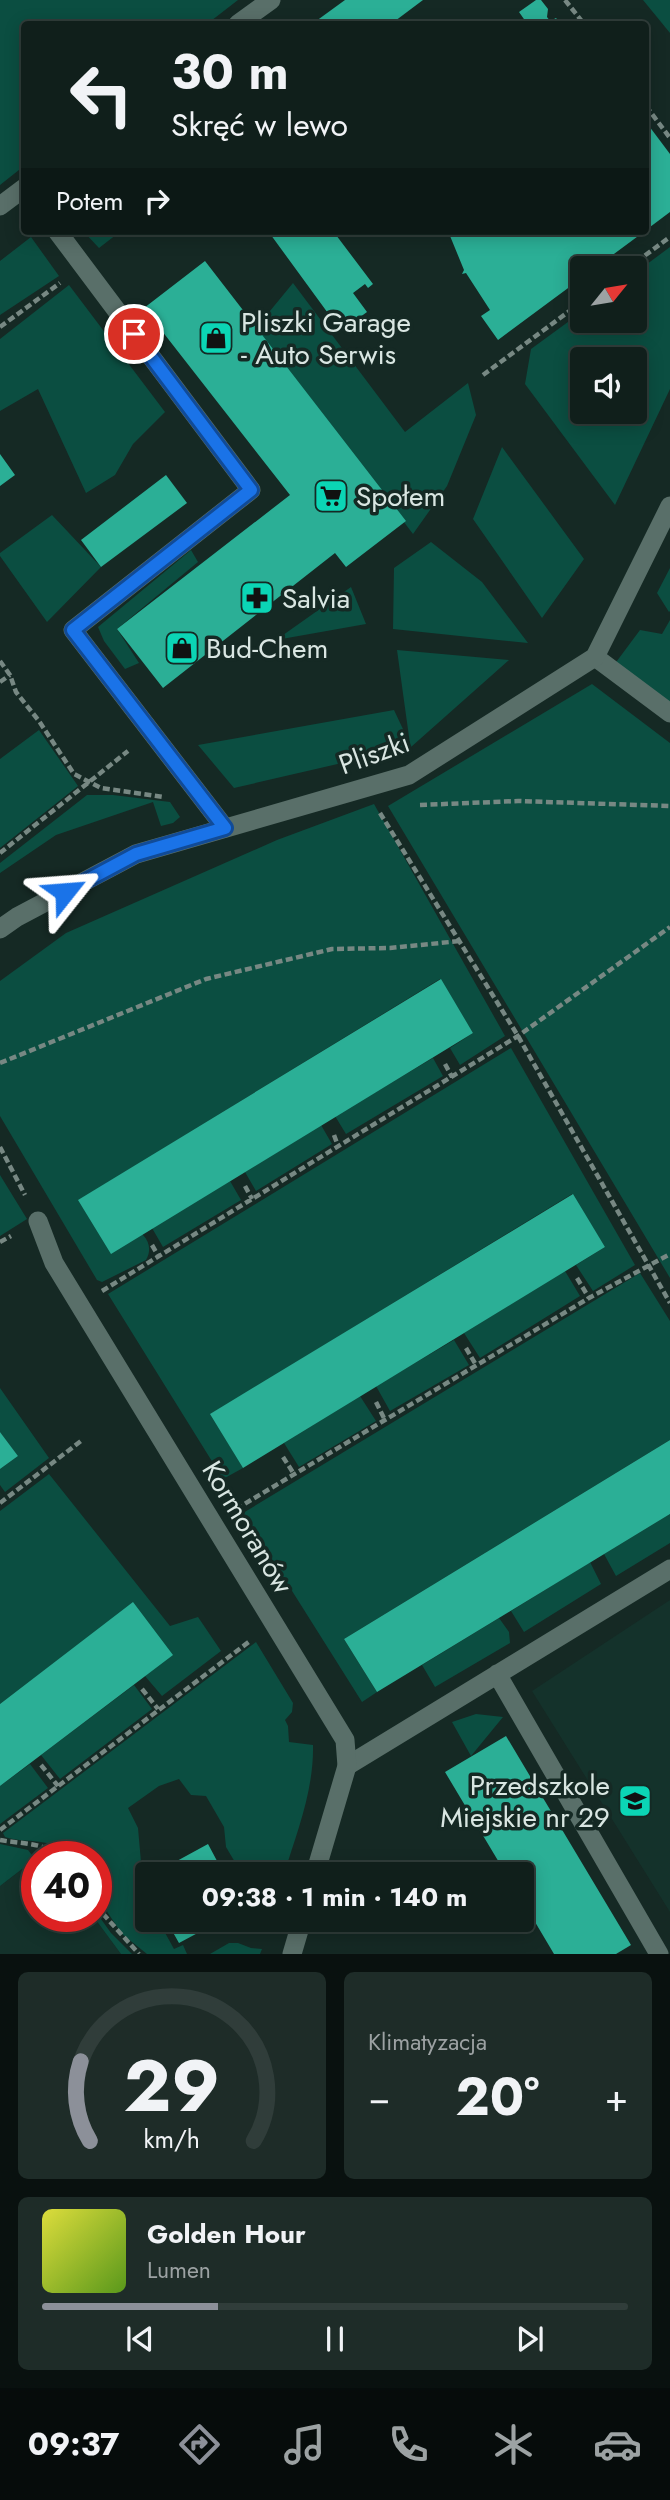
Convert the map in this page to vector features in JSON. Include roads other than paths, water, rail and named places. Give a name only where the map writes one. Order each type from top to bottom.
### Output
[{"type":"street","points":[[242,21],[271,0]]},
{"type":"street","points":[[0,206],[21,190]]},
{"type":"street","points":[[60,235],[251,490],[73,630],[225,828]]},
{"type":"street","points":[[670,506],[596,657],[670,713]]},
{"type":"street","name":"Pliszki","points":[[0,929],[136,854],[408,775],[596,657]]},
{"type":"street","name":"Kormoranów","points":[[38,1221],[54,1263],[345,1740],[347,1766],[319,1862]]},
{"type":"street","points":[[347,1766],[670,1569]]},
{"type":"street","points":[[497,1674],[659,1954]]},
{"type":"street","points":[[292,1954],[298,1932]]},
{"type":"place","name":"Pliszki Garage - Auto Serwis","points":[[216,338]]},
{"type":"place","name":"Społem","points":[[331,496]]},
{"type":"place","name":"Salvia","points":[[257,598]]},
{"type":"place","name":"Bud-Chem","points":[[182,648]]},
{"type":"place","name":"Przedszkole Miejskie nr 29","points":[[635,1801]]}]
